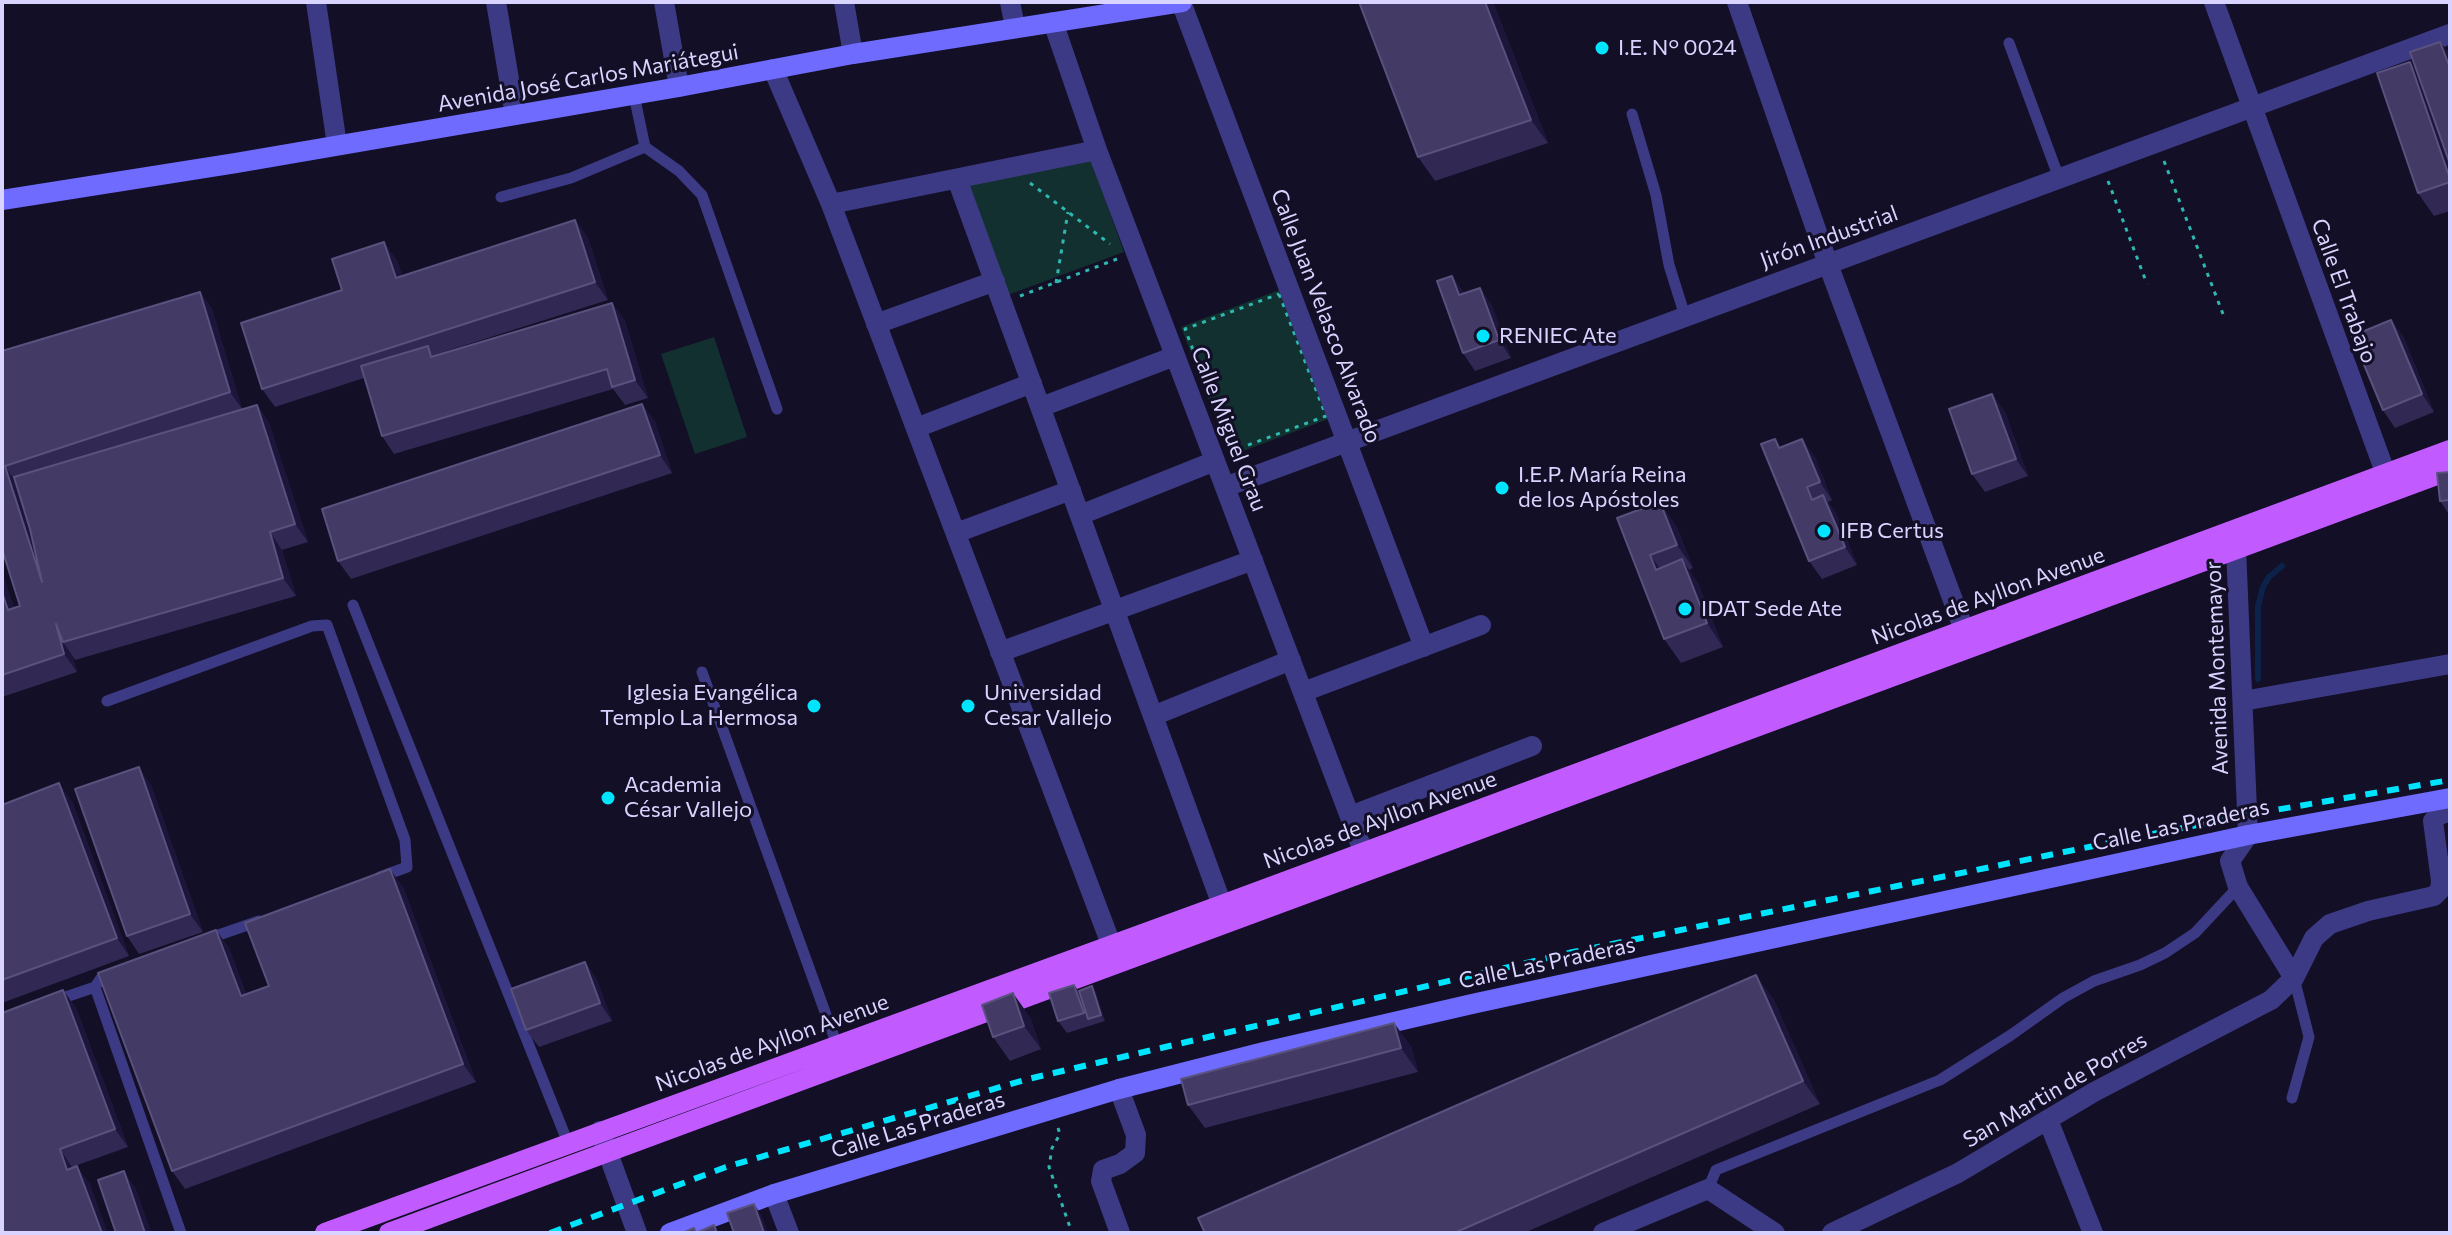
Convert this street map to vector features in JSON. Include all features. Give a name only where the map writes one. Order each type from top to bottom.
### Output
[{"type":"main road","name":"Nicolas de Ayllon Avenue","points":[[389,1233],[1967,638],[2236,548],[2393,484],[2450,450]]},
{"type":"main road","name":"Nicolas de Ayllon Avenue","points":[[325,1233],[1363,851],[2393,484],[2450,470]]},
{"type":"street","points":[[316,2],[337,145]]},
{"type":"street","points":[[496,2],[515,115]]},
{"type":"street","points":[[664,2],[679,87]]},
{"type":"street","points":[[844,2],[853,54]]},
{"type":"street","points":[[1010,2],[1015,27]]},
{"type":"street","name":"Avenida José Carlos Mariátegui","points":[[2,200],[634,95],[853,54],[1182,2]]},
{"type":"street","name":"Calle Juan Velasco Alvarado","points":[[1182,2],[1424,647]]},
{"type":"street","points":[[1737,2],[1828,264],[1967,638]]},
{"type":"street","name":"Calle El Trabajo","points":[[2214,2],[2393,484]]},
{"type":"street","name":"Calle Miguel Grau","points":[[1053,22],[1128,252],[1175,356],[1363,851]]},
{"type":"street","name":"Jirón Industrial","points":[[1225,487],[2450,34]]},
{"type":"street","points":[[773,69],[831,204],[1111,944]]},
{"type":"street","points":[[831,204],[1097,150]]},
{"type":"street","points":[[957,179],[1222,905]]},
{"type":"street","points":[[876,324],[995,281]]},
{"type":"street","points":[[1041,407],[1175,356]]},
{"type":"street","points":[[916,428],[1032,383]]},
{"type":"street","points":[[1080,515],[1215,461]]},
{"type":"street","points":[[2393,484],[2450,480]]},
{"type":"street","points":[[956,533],[1071,490]]},
{"type":"street","name":"Avenida Montemayor","points":[[2236,548],[2248,835]]},
{"type":"street","points":[[1000,652],[1253,560]]},
{"type":"street","points":[[1303,692],[1481,625]]},
{"type":"street","points":[[1153,716],[1291,660]]},
{"type":"street","points":[[2243,701],[2450,664]]},
{"type":"street","points":[[1350,816],[1532,746]]},
{"type":"street","name":"Calle Las Praderas","points":[[670,1233],[774,1194],[1119,1089],[1264,1052],[2248,835],[2450,798]]},
{"type":"street","points":[[2294,978],[2314,938],[2330,924],[2368,911],[2434,896],[2440,890],[2432,826],[2437,816],[2450,811]]},
{"type":"street","points":[[2248,835],[2230,861],[2238,887],[2294,978]]},
{"type":"street","name":"San Martin de Porres","points":[[1832,1233],[1958,1173],[2094,1092],[2271,1000],[2294,978]]},
{"type":"street","points":[[1119,1089],[1136,1135],[1135,1153],[1120,1164],[1103,1170],[1101,1181],[1120,1233]]},
{"type":"street","points":[[2048,1120],[2093,1233]]},
{"type":"street","points":[[600,1131],[637,1233]]},
{"type":"street","points":[[1603,1233],[1708,1189],[1775,1233]]},
{"type":"street","points":[[774,1194],[789,1233]]},
{"type":"lane","points":[[2009,43],[2059,178]]},
{"type":"lane","points":[[634,95],[645,147],[679,171],[702,195],[777,409]]},
{"type":"lane","points":[[1632,114],[1656,195],[1669,265],[1685,316]]},
{"type":"lane","points":[[501,197],[571,178],[645,147]]},
{"type":"lane","points":[[353,605],[568,1143]]},
{"type":"lane","points":[[107,701],[312,626],[327,625],[406,848],[407,867],[363,883]]},
{"type":"lane","points":[[702,672],[837,1045]]},
{"type":"lane","points":[[1708,1189],[1716,1170],[1940,1080],[2063,998],[2094,981],[2165,953],[2195,933],[2238,887]]},
{"type":"lane","points":[[188,946],[276,915]]},
{"type":"lane","points":[[42,1005],[95,987],[101,978],[130,967]]},
{"type":"lane","points":[[2292,1098],[2309,1037],[2294,978]]},
{"type":"lane","points":[[95,987],[181,1233]]},
{"type":"path","points":[[2156,142],[2223,314]]},
{"type":"path","points":[[2101,162],[2147,284]]},
{"type":"path","points":[[1026,180],[1128,252]]},
{"type":"path","points":[[1056,283],[1068,212]]},
{"type":"path","points":[[1002,303],[1128,252]]},
{"type":"path","points":[[1279,294],[1326,416],[1232,451],[1185,329],[1279,294]]},
{"type":"path","points":[[1053,1109],[1060,1134],[1052,1148],[1049,1167],[1072,1233]]},
{"type":"green space","points":[[1089,154],[1124,252],[1005,296],[964,182]]},
{"type":"green space","points":[[1282,289],[1331,418],[1230,456],[1181,327]]},
{"type":"green space","points":[[714,337],[747,437],[695,454],[661,354]]},
{"type":"building","points":[[1359,2],[1485,2],[1531,120],[1418,157]]},
{"type":"building","points":[[2440,42],[2450,68],[2450,164],[2410,52]]},
{"type":"building","points":[[2410,62],[2450,179],[2450,182],[2418,193],[2377,73]]},
{"type":"building","points":[[575,220],[595,282],[262,389],[241,323],[342,290],[332,259],[384,242],[396,278]]},
{"type":"building","points":[[1452,276],[1459,295],[1480,288],[1499,340],[1463,353],[1437,281]]},
{"type":"building","points":[[200,292],[230,392],[5,466],[42,582],[14,477],[257,405],[295,524],[270,532],[283,578],[63,642],[56,624],[64,654],[2,675],[2,592],[8,610],[20,606],[2,549],[2,351]]},
{"type":"building","points":[[612,303],[635,380],[612,387],[607,369],[382,436],[361,366],[428,346],[431,357]]},
{"type":"building","points":[[2391,320],[2422,394],[2383,410],[2352,336]]},
{"type":"building","points":[[1992,394],[2016,459],[1972,474],[1949,409]]},
{"type":"building","points":[[642,404],[660,455],[338,561],[322,509]]},
{"type":"building","points":[[1775,439],[1779,448],[1802,439],[1820,482],[1807,487],[1812,500],[1823,495],[1845,547],[1809,561],[1761,444]]},
{"type":"building","points":[[2450,472],[2450,500],[2440,501],[2437,473]]},
{"type":"building","points":[[1660,502],[1677,545],[1650,555],[1656,570],[1682,559],[1707,623],[1664,639],[1617,518]]},
{"type":"building","points":[[139,767],[190,914],[127,936],[75,789]]},
{"type":"building","points":[[59,783],[117,938],[2,980],[2,805]]},
{"type":"building","points":[[390,869],[463,1064],[172,1171],[98,973],[216,930],[241,996],[269,986],[245,923]]},
{"type":"building","points":[[585,962],[600,1003],[526,1030],[511,989]]},
{"type":"building","points":[[1756,975],[1803,1081],[1454,1233],[1205,1233],[1198,1218]]},
{"type":"building","points":[[1074,985],[1084,1013],[1058,1021],[1049,993]]},
{"type":"building","points":[[1092,986],[1101,1015],[1088,1019],[1079,991]]},
{"type":"building","points":[[63,990],[115,1129],[60,1149],[67,1170],[77,1166],[102,1233],[2,1233],[2,1013]]},
{"type":"building","points":[[1013,993],[1024,1026],[993,1037],[982,1005]]},
{"type":"building","points":[[1394,1023],[1401,1048],[1188,1105],[1181,1079]]},
{"type":"building","points":[[124,1171],[145,1233],[116,1233],[98,1180]]},
{"type":"building","points":[[754,1204],[764,1233],[734,1233],[727,1213]]},
{"type":"building","points":[[714,1225],[717,1233],[696,1233]]},
{"type":"waterway","points":[[2258,679],[2258,606],[2263,587],[2282,566]]},
{"type":"railway","points":[[550,1233],[726,1167],[1028,1079],[1573,952],[2246,815],[2450,780]]},
{"type":"place","name":"I.E. N° 0024","points":[[1602,48]]},
{"type":"place","name":"RENIEC Ate","points":[[1483,336]]},
{"type":"place","name":"I.E.P. María Reina de los Apóstoles","points":[[1502,488]]},
{"type":"place","name":"IFB Certus","points":[[1824,531]]},
{"type":"place","name":"IDAT Sede Ate","points":[[1685,609]]},
{"type":"place","name":"Iglesia Evangélica Templo La Hermosa","points":[[814,706]]},
{"type":"place","name":"Universidad Cesar Vallejo","points":[[968,706]]},
{"type":"place","name":"Academia César Vallejo","points":[[608,798]]}]
